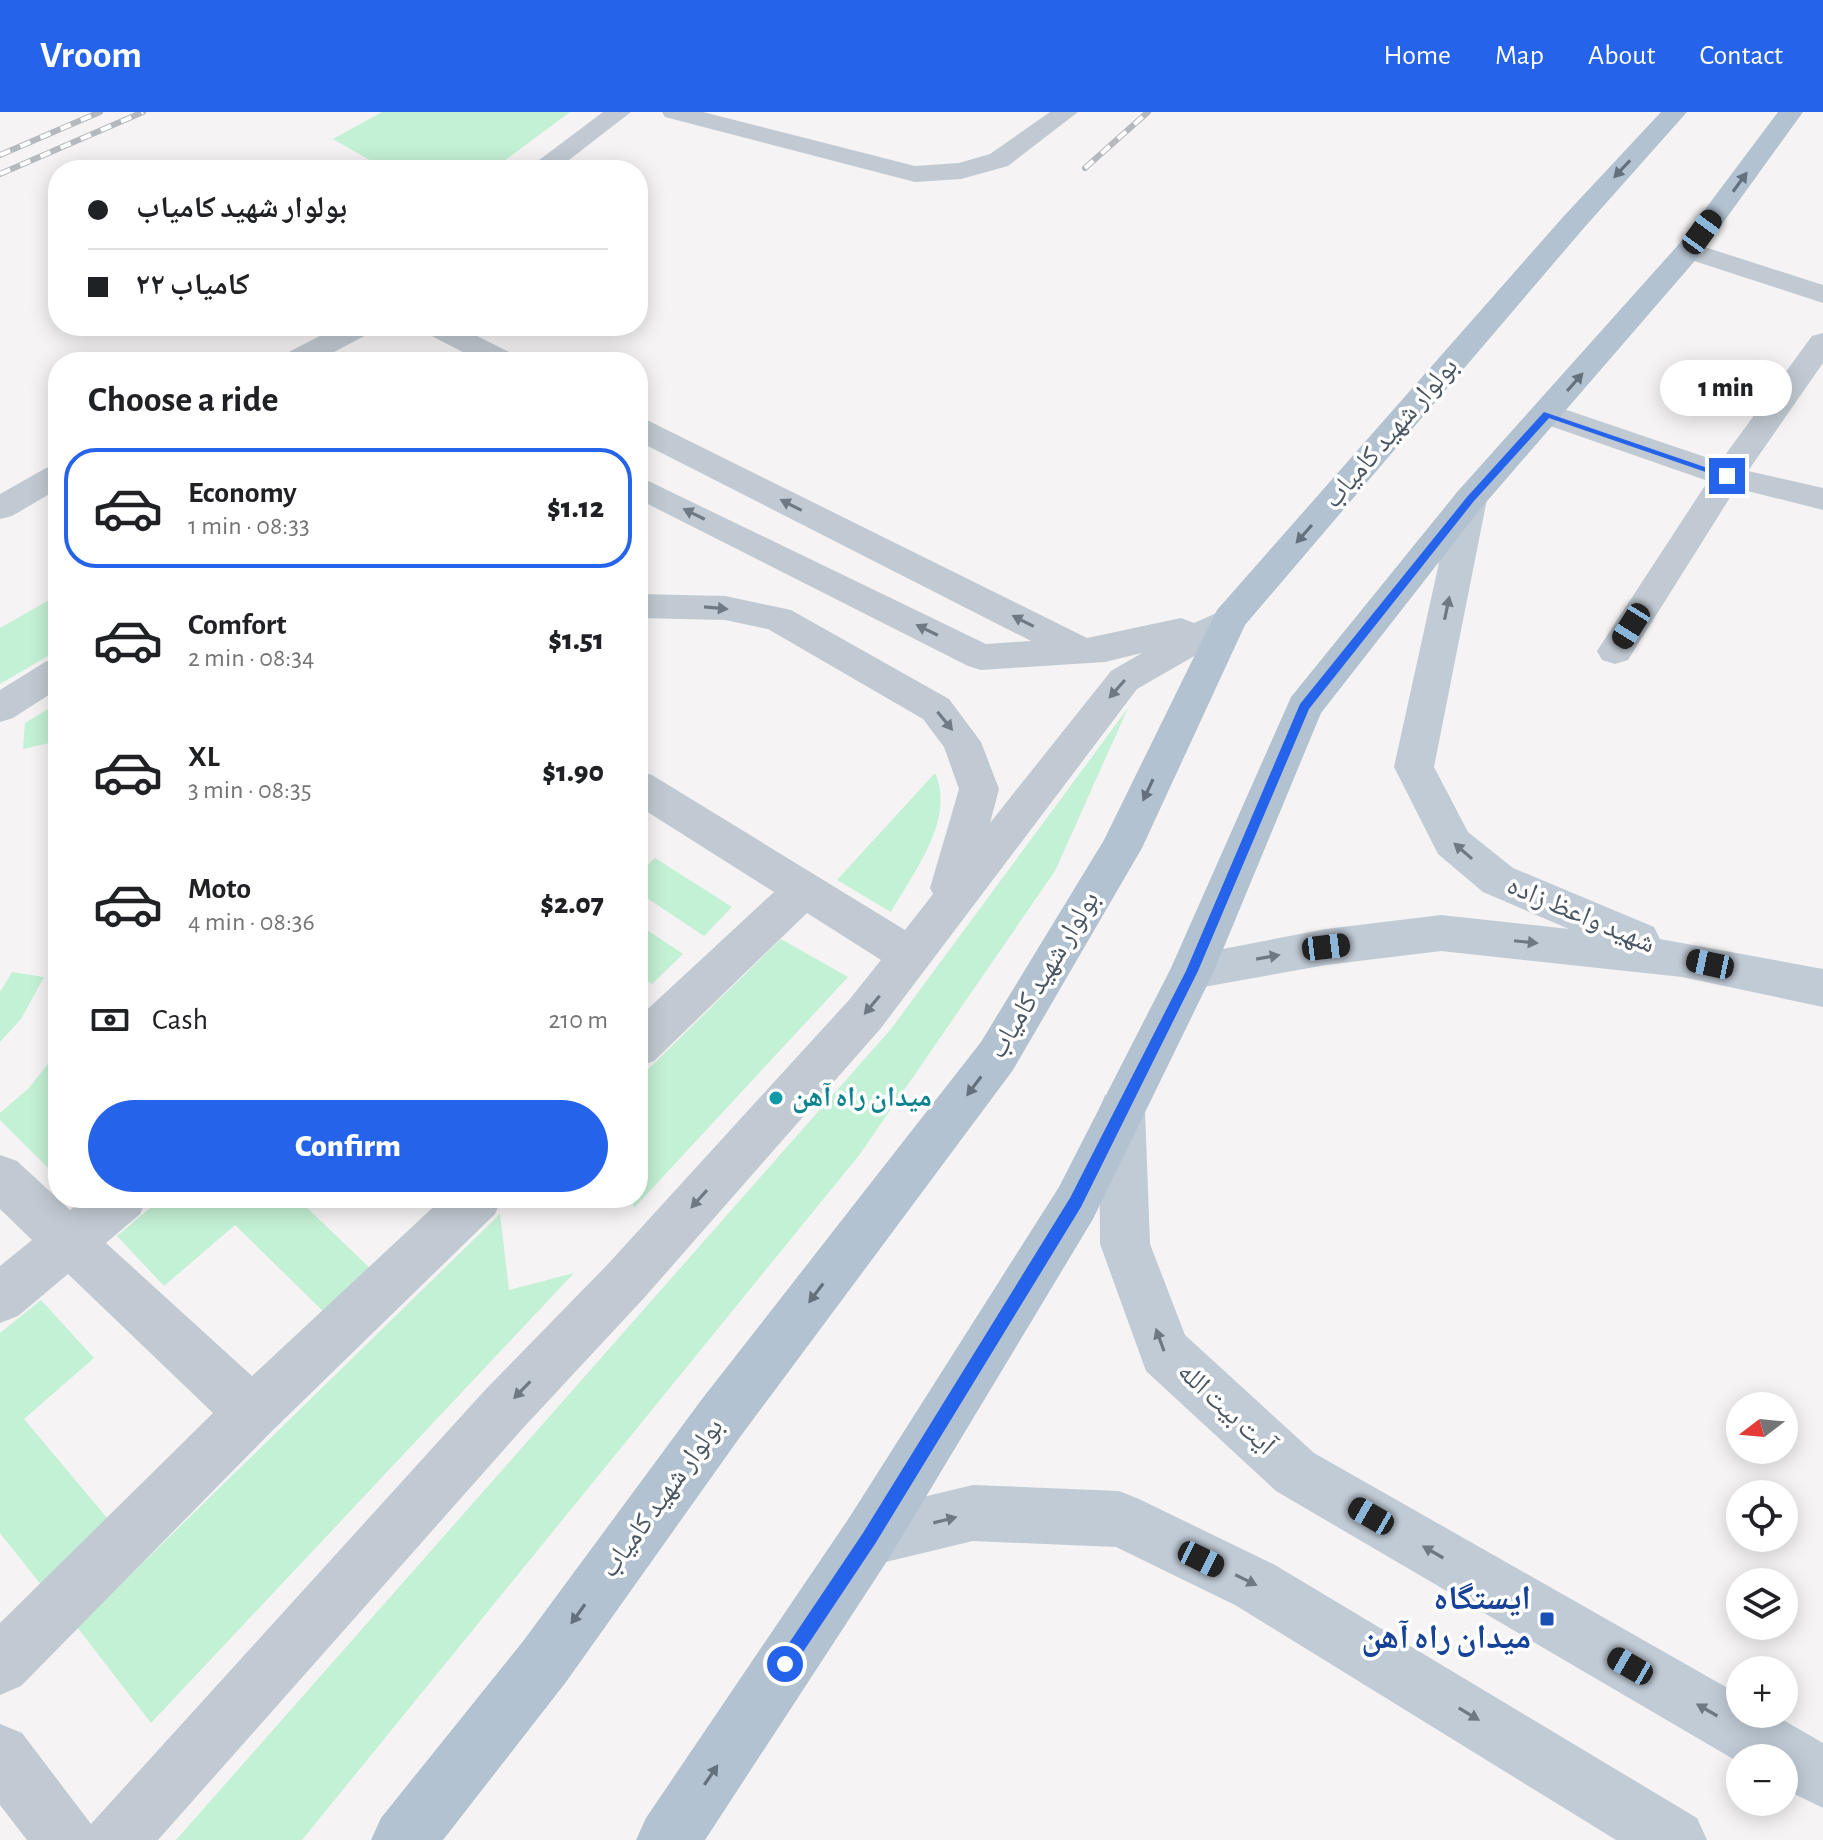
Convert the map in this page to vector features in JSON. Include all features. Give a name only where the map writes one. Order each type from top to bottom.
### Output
[{"type":"main road","name":"بولوار شهید کامیاب","points":[[403,1840],[545,1661],[721,1418],[997,1056],[1121,848],[1230,619],[1573,223],[1675,112]]},
{"type":"main road","points":[[668,1840],[869,1538],[1076,1203],[1192,971],[1304,707],[1470,499],[1689,250],[1791,112]]},
{"type":"street","points":[[553,160],[619,112]]},
{"type":"street","points":[[674,112],[915,174],[961,171],[999,160],[1066,112]]},
{"type":"street","points":[[1689,250],[1823,294]]},
{"type":"street","points":[[310,352],[339,336]]},
{"type":"street","points":[[454,336],[486,352]]},
{"type":"street","points":[[1615,651],[1727,476],[1823,342]]},
{"type":"street","points":[[1547,414],[1727,476],[1823,499]]},
{"type":"street","points":[[648,433],[1082,651]]},
{"type":"street","points":[[0,508],[48,481]]},
{"type":"street","points":[[648,491],[981,657],[1105,649],[1230,619]]},
{"type":"street","name":"شهید واعظ زاده","points":[[1470,499],[1414,767],[1453,843],[1498,880],[1682,959]]},
{"type":"street","points":[[648,606],[725,608],[778,619],[936,709],[962,742],[979,789],[943,914]]},
{"type":"street","points":[[116,1840],[865,1014],[1124,680],[1230,619]]},
{"type":"street","points":[[0,708],[48,677]]},
{"type":"street","points":[[648,792],[912,957]]},
{"type":"street","points":[[648,1038],[804,890]]},
{"type":"street","name":"شهید واعظ زاده","points":[[1192,971],[1326,947],[1441,933],[1682,959]]},
{"type":"street","points":[[1682,959],[1823,988]]},
{"type":"street","name":"آیت بیت الله","points":[[1122,1110],[1125,1244],[1165,1353],[1295,1472],[1823,1777]]},
{"type":"street","points":[[0,1177],[252,1413]]},
{"type":"street","points":[[0,1298],[111,1208]]},
{"type":"street","points":[[0,1665],[252,1413],[467,1208]]},
{"type":"street","points":[[869,1538],[973,1513],[1119,1519],[1255,1585],[1675,1840]]},
{"type":"street","points":[[0,1755],[66,1840]]},
{"type":"green space","points":[[382,112],[570,112],[505,160],[370,160],[333,139]]},
{"type":"green space","points":[[48,601],[48,656],[0,684],[0,628]]},
{"type":"green space","points":[[1128,708],[1055,871],[860,1154],[302,1840],[176,1840],[891,1029]]},
{"type":"green space","points":[[48,709],[48,743],[23,749],[25,723]]},
{"type":"green space","points":[[935,773],[940,791],[936,827],[920,863],[891,912],[837,880]]},
{"type":"green space","points":[[655,858],[732,907],[704,936],[648,899],[648,865]]},
{"type":"green space","points":[[648,931],[683,954],[652,984],[648,981]]},
{"type":"green space","points":[[781,939],[848,977],[648,1193],[648,1069]]},
{"type":"green space","points":[[12,972],[44,977],[21,1019],[0,1042],[0,992]]},
{"type":"green space","points":[[48,1064],[48,1168],[0,1120],[0,1113],[29,1088]]},
{"type":"green space","points":[[150,1208],[307,1208],[376,1274],[330,1318],[235,1225],[164,1286],[117,1236]]},
{"type":"green space","points":[[500,1214],[509,1290],[574,1273],[151,1723],[77,1627]]},
{"type":"green space","points":[[41,1300],[94,1358],[24,1419],[118,1531],[50,1596],[0,1533],[0,1333]]},
{"type":"railway","points":[[0,155],[100,112]]},
{"type":"railway","points":[[0,174],[143,112]]},
{"type":"railway","points":[[1085,168],[1148,112]]},
{"type":"place","name":"میدان راه آهن","points":[[776,1098]]},
{"type":"place","name":"ایستگاه میدان راه آهن","points":[[1547,1619]]},
{"type":"route","points":[[785,1664],[869,1538],[1076,1203],[1192,971],[1304,707],[1470,499],[1547,414],[1727,476]]}]
